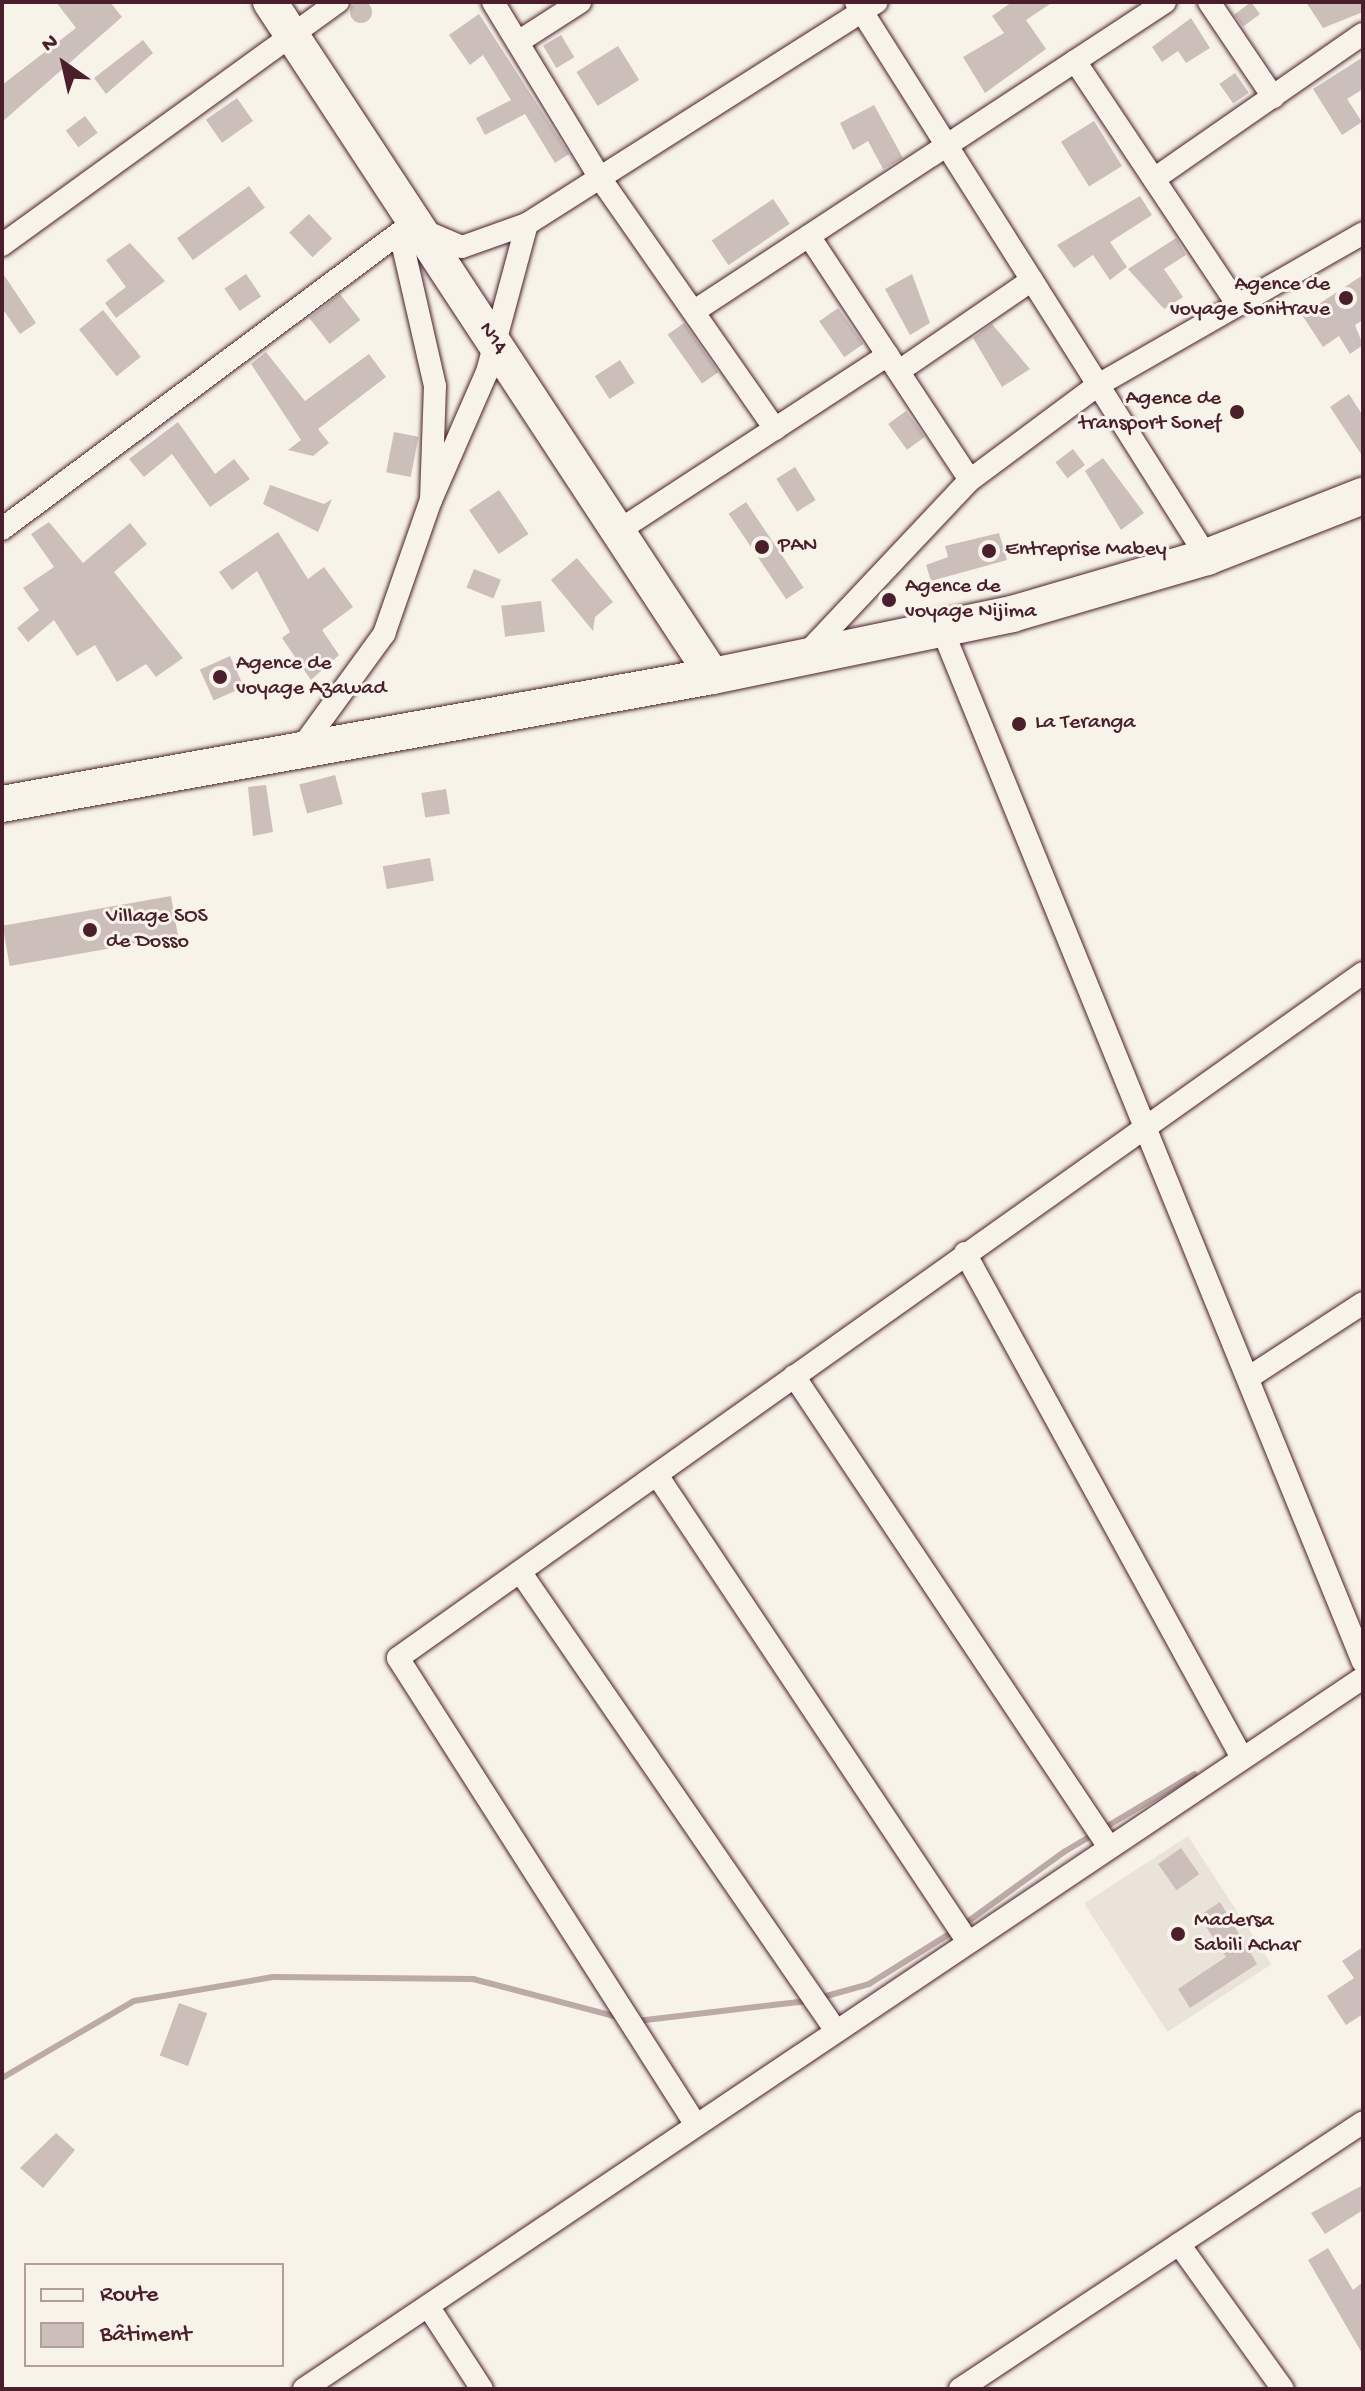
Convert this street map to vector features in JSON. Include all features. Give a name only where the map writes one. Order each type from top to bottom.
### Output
[{"type":"highway","points":[[2,804],[713,676],[942,629],[1207,557],[1363,496]]},
{"type":"main road","name":"N14","points":[[270,2],[292,32],[405,229],[492,337],[713,676]]},
{"type":"street","points":[[2,245],[292,32],[338,2]]},
{"type":"street","points":[[493,2],[600,178],[696,310],[775,429]]},
{"type":"street","points":[[518,42],[580,2]]},
{"type":"street","points":[[696,310],[1165,2]]},
{"type":"street","points":[[1209,2],[1273,97]]},
{"type":"street","points":[[405,229],[462,247],[527,224],[865,5],[947,145],[1207,557]]},
{"type":"street","points":[[1154,179],[1363,34]]},
{"type":"street","points":[[1075,61],[1238,305]]},
{"type":"street","points":[[299,751],[384,634],[431,500],[487,372],[492,337],[527,224]]},
{"type":"street","points":[[405,229],[435,386],[431,500]]},
{"type":"street","points":[[2,529],[405,229]]},
{"type":"street","points":[[801,659],[970,480],[1098,385],[1363,233]]},
{"type":"street","points":[[809,236],[970,480]]},
{"type":"street","points":[[618,531],[775,429],[1032,280]]},
{"type":"street","points":[[942,629],[1363,1662]]},
{"type":"street","points":[[696,2125],[398,1658],[521,1573],[1144,1124],[1363,973]]},
{"type":"street","points":[[965,1253],[1242,1758]]},
{"type":"street","points":[[1248,1378],[1363,1303]]},
{"type":"street","points":[[794,1376],[1109,1847]]},
{"type":"street","points":[[657,1475],[968,1942]]},
{"type":"street","points":[[521,1573],[836,2031]]},
{"type":"street","points":[[304,2389],[1363,1678]]},
{"type":"street","points":[[960,2389],[1363,2122]]},
{"type":"street","points":[[1179,2244],[1276,2387]]},
{"type":"street","points":[[428,2306],[482,2389]]},
{"type":"shaded area","name":"Madersa Sabili Achar","points":[[1188,1836],[1271,1964],[1167,2032],[1084,1904]]},
{"type":"building","points":[[361,1],[369,4],[372,12],[369,20],[361,23],[353,20],[350,12],[353,4]]},
{"type":"building","points":[[56,2],[110,2],[122,17],[2,122],[2,85],[76,28]]},
{"type":"building","points":[[1012,2],[1053,2],[1026,20],[1046,49],[985,93],[963,57],[1004,33],[992,16]]},
{"type":"building","points":[[1251,2],[1260,14],[1243,27],[1234,15]]},
{"type":"building","points":[[1306,2],[1363,2],[1363,12],[1323,28]]},
{"type":"building","points":[[479,14],[569,154],[555,163],[525,114],[485,135],[476,118],[511,100],[483,55],[470,65],[449,35]]},
{"type":"building","points":[[1191,18],[1210,48],[1186,63],[1178,51],[1162,62],[1152,47]]},
{"type":"building","points":[[561,35],[574,57],[556,68],[543,46]]},
{"type":"building","points":[[143,40],[153,53],[106,94],[94,78]]},
{"type":"building","points":[[618,46],[639,80],[598,106],[576,72]]},
{"type":"building","points":[[1363,57],[1363,89],[1347,99],[1362,122],[1342,135],[1313,89]]},
{"type":"building","points":[[1235,73],[1249,93],[1233,104],[1219,84]]},
{"type":"building","points":[[237,98],[253,121],[222,143],[206,120]]},
{"type":"building","points":[[874,105],[903,158],[883,169],[868,141],[853,150],[840,123]]},
{"type":"building","points":[[85,116],[98,133],[78,147],[66,130]]},
{"type":"building","points":[[1094,121],[1122,166],[1089,187],[1061,142]]},
{"type":"building","points":[[249,186],[265,208],[193,260],[177,238]]},
{"type":"building","points":[[1140,196],[1152,215],[1110,242],[1127,267],[1110,280],[1093,255],[1074,268],[1057,245]]},
{"type":"building","points":[[773,199],[790,224],[728,265],[712,240]]},
{"type":"building","points":[[309,214],[332,239],[312,257],[289,232]]},
{"type":"building","points":[[1176,238],[1186,255],[1164,269],[1183,297],[1164,309],[1128,269]]},
{"type":"building","points":[[130,243],[165,281],[116,318],[105,303],[126,287],[106,260]]},
{"type":"building","points":[[2,272],[36,323],[20,334],[2,308]]},
{"type":"building","points":[[246,274],[261,296],[240,311],[224,289]]},
{"type":"building","points":[[912,274],[930,323],[910,335],[885,289]]},
{"type":"building","name":"Agence de voyage Sonitrave","points":[[1363,275],[1363,320],[1355,325],[1363,345],[1350,354],[1339,336],[1323,347],[1302,315]]},
{"type":"building","points":[[340,294],[360,320],[330,344],[309,318]]},
{"type":"building","points":[[838,308],[863,344],[844,357],[819,321]]},
{"type":"building","points":[[103,310],[141,357],[117,376],[79,330]]},
{"type":"building","points":[[684,323],[718,372],[702,384],[668,334]]},
{"type":"building","points":[[992,324],[1030,369],[1002,387],[973,338]]},
{"type":"building","points":[[266,352],[305,401],[369,354],[386,377],[318,429],[329,443],[313,456],[288,450],[301,440],[251,364]]},
{"type":"building","points":[[620,360],[635,383],[610,399],[595,376]]},
{"type":"building","points":[[1349,394],[1363,416],[1363,457],[1330,407]]},
{"type":"building","points":[[906,411],[925,437],[907,450],[888,424]]},
{"type":"building","points":[[178,422],[215,474],[234,459],[250,479],[210,507],[172,454],[144,477],[129,459]]},
{"type":"building","points":[[394,432],[419,437],[411,477],[386,472]]},
{"type":"building","points":[[1073,449],[1085,465],[1067,478],[1055,462]]},
{"type":"building","points":[[1103,458],[1144,513],[1121,530],[1085,471]]},
{"type":"building","points":[[795,467],[816,500],[797,512],[776,479]]},
{"type":"building","points":[[270,485],[324,504],[332,499],[318,532],[263,504]]},
{"type":"building","points":[[499,490],[529,534],[499,554],[469,510]]},
{"type":"building","points":[[746,502],[804,587],[786,599],[729,514]]},
{"type":"building","points":[[49,522],[83,563],[130,523],[147,544],[114,572],[183,658],[156,677],[146,664],[117,682],[95,645],[77,656],[54,620],[28,642],[17,628],[39,610],[23,588],[54,567],[31,534]]},
{"type":"building","points":[[278,532],[308,579],[324,567],[353,607],[322,630],[339,655],[311,680],[282,638],[290,632],[257,571],[232,590],[219,572]]},
{"type":"building","points":[[999,533],[1007,560],[931,581],[926,565],[948,557],[945,546]]},
{"type":"building","points":[[577,558],[613,602],[595,617],[593,631],[551,580]]},
{"type":"building","points":[[474,569],[501,580],[493,598],[467,588]]},
{"type":"building","points":[[541,601],[545,632],[505,637],[501,606]]},
{"type":"building","points":[[230,656],[244,687],[214,700],[200,669]]},
{"type":"building","points":[[335,775],[343,804],[307,814],[299,785]]},
{"type":"building","points":[[266,785],[273,832],[253,836],[248,787]]},
{"type":"building","points":[[446,789],[450,814],[425,818],[421,793]]},
{"type":"building","points":[[430,858],[434,881],[387,889],[383,866]]},
{"type":"building","name":"Village SOS de Dosso","points":[[171,896],[178,936],[10,966],[3,926]]},
{"type":"building","points":[[1181,1848],[1199,1874],[1176,1890],[1158,1864]]},
{"type":"building","points":[[1220,1902],[1257,1964],[1190,2008],[1178,1989],[1226,1957],[1199,1916]]},
{"type":"building","points":[[1363,1947],[1363,2014],[1346,2025],[1327,1996],[1354,1978],[1342,1961]]},
{"type":"building","points":[[179,2003],[207,2013],[188,2066],[160,2056]]},
{"type":"building","points":[[56,2133],[75,2150],[43,2188],[20,2168]]},
{"type":"building","points":[[1363,2185],[1363,2210],[1325,2234],[1311,2213]]},
{"type":"building","points":[[1328,2248],[1353,2290],[1363,2282],[1363,2355],[1308,2260]]},
{"type":"waterway","points":[[963,1925],[1064,1852],[1195,1774]]},
{"type":"waterway","points":[[819,1998],[869,1984],[954,1931]]},
{"type":"waterway","points":[[2,2078],[134,2001],[273,1977],[473,1979],[618,2017]]},
{"type":"waterway","points":[[637,2021],[808,2001]]},
{"type":"place","name":"Agence de voyage Sonitrave","points":[[1346,298]]},
{"type":"place","name":"Agence de transport Sonef","points":[[1237,412]]},
{"type":"place","name":"PAN","points":[[762,547]]},
{"type":"place","name":"Entreprise Mabey","points":[[989,551]]},
{"type":"place","name":"Agence de voyage Nijima","points":[[889,600]]},
{"type":"place","name":"Agence de voyage Azawad","points":[[220,677]]},
{"type":"place","name":"La Teranga","points":[[1019,724]]},
{"type":"place","name":"Village SOS de Dosso","points":[[90,930]]},
{"type":"place","name":"Madersa Sabili Achar","points":[[1178,1934]]}]
